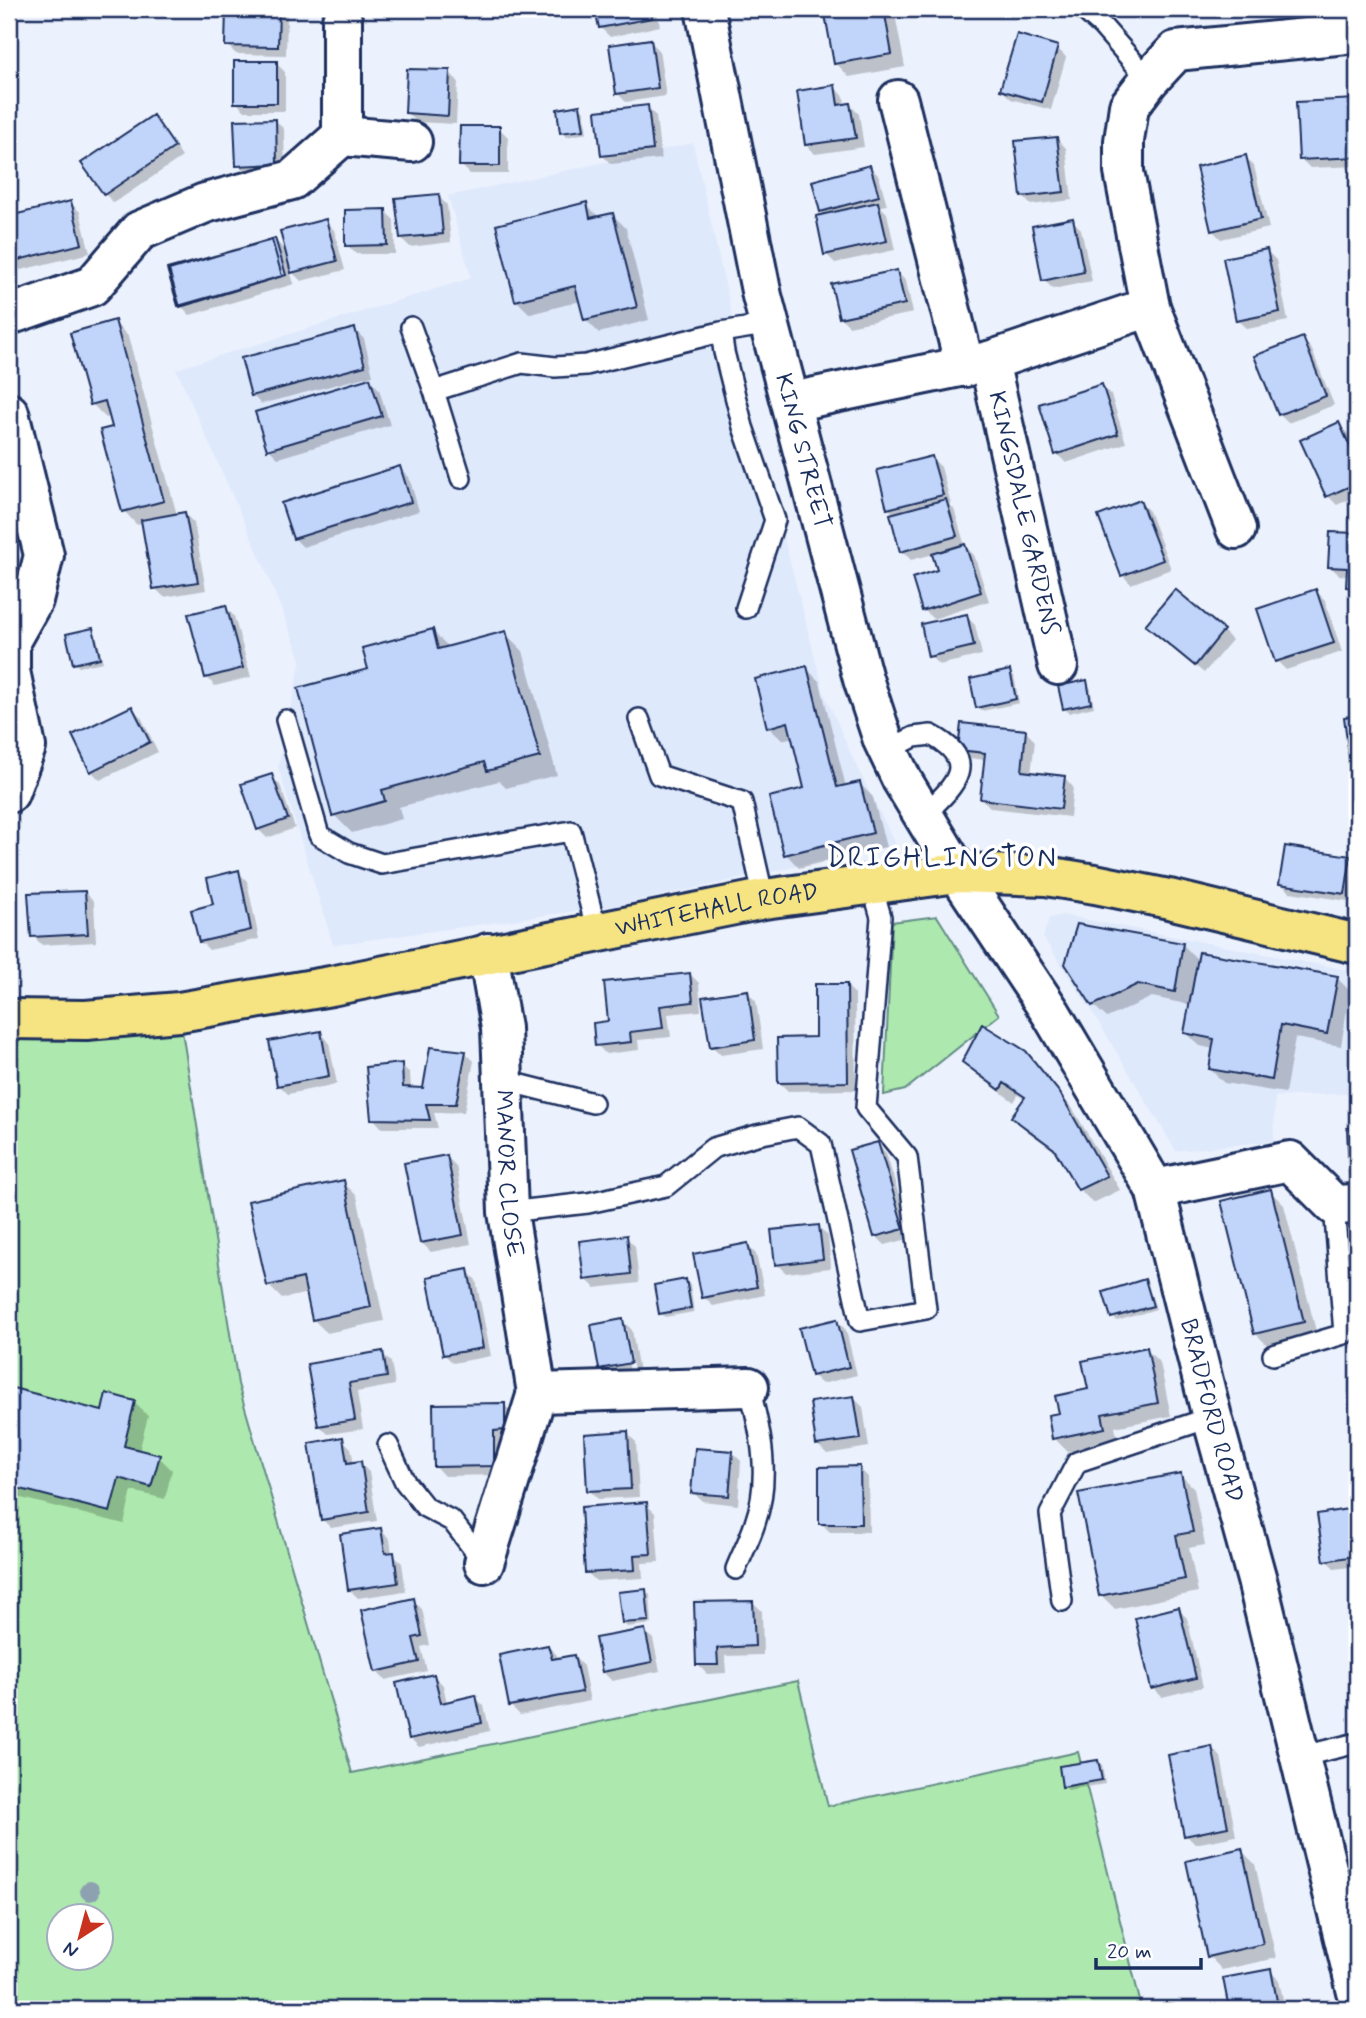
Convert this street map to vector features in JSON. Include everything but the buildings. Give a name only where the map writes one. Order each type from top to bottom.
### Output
[{"type":"main road","name":"WHITEHALL ROAD","points":[[9,1019],[86,1020],[179,1012],[331,986],[764,899],[958,873],[1046,876],[1096,884],[1357,944]]},
{"type":"street","name":"KING STREET","points":[[705,9],[762,296],[863,679],[888,750],[923,816],[958,873]]},
{"type":"street","points":[[342,20],[342,136]]},
{"type":"street","points":[[1236,528],[1150,307],[1124,172],[1124,141],[1129,106],[1177,51],[1345,25]]},
{"type":"street","name":"KINGSDALE GARDENS","points":[[898,100],[977,364],[1058,665]]},
{"type":"street","points":[[9,315],[92,286],[139,231],[205,203],[292,180],[342,136],[412,142]]},
{"type":"street","name":"KINGSDALE GARDENS","points":[[791,402],[977,364],[1150,307]]},
{"type":"street","points":[[9,413],[44,555],[33,600],[10,641],[10,671],[26,747],[9,793]]},
{"type":"street","name":"BRADFORD ROAD","points":[[958,873],[1051,1013],[1155,1189],[1256,1580],[1357,1992]]},
{"type":"street","name":"MANOR CLOSE","points":[[484,1563],[537,1393],[508,1212],[500,1028],[488,953]]},
{"type":"street","points":[[1155,1189],[1290,1161],[1346,1205]]},
{"type":"street","points":[[537,1393],[748,1387]]},
{"type":"lane","points":[[1083,9],[1102,26],[1149,80]]},
{"type":"lane","points":[[435,391],[522,363],[555,368],[586,365],[721,332],[771,324]]},
{"type":"lane","points":[[411,327],[435,391],[461,478]]},
{"type":"lane","points":[[721,332],[743,427],[775,520],[746,608]]},
{"type":"lane","points":[[639,719],[659,775],[742,802],[764,899]]},
{"type":"lane","points":[[286,720],[319,835],[349,853],[382,864],[571,831],[597,932]]},
{"type":"lane","points":[[888,750],[915,737],[931,735],[946,746],[957,761],[958,776],[954,785],[923,816]]},
{"type":"lane","points":[[508,1212],[588,1203],[666,1186],[713,1148],[798,1127],[821,1144],[860,1321],[926,1309],[907,1157],[866,1108],[881,917],[872,886]]},
{"type":"lane","points":[[502,1080],[593,1103]]},
{"type":"lane","points":[[1273,1355],[1344,1334],[1346,1205]]},
{"type":"lane","points":[[736,1569],[756,1521],[762,1487],[760,1426],[748,1387]]},
{"type":"lane","points":[[1062,1601],[1050,1514],[1077,1462],[1212,1417]]},
{"type":"lane","points":[[388,1445],[405,1482],[425,1507],[452,1521],[484,1563]]},
{"type":"lane","points":[[1299,1757],[1357,1743]]},
{"type":"shaded area","points":[[693,143],[731,310],[742,376],[824,692],[855,763],[896,845],[619,905],[333,945],[278,767],[301,659],[266,571],[176,369],[471,278],[448,196]]},
{"type":"shaded area","points":[[1063,915],[1357,972],[1357,1093],[1275,1097],[1274,1141],[1176,1151],[1091,1010],[1043,937],[1049,918]]},
{"type":"green space","points":[[937,916],[999,1015],[905,1090],[884,1095],[892,922]]},
{"type":"green space","points":[[179,1012],[238,1384],[352,1773],[798,1681],[828,1806],[1078,1752],[1142,2009],[9,2009],[9,1019]]},
{"type":"district","name":"DRIGHLINGTON","points":[[942,858]]}]
